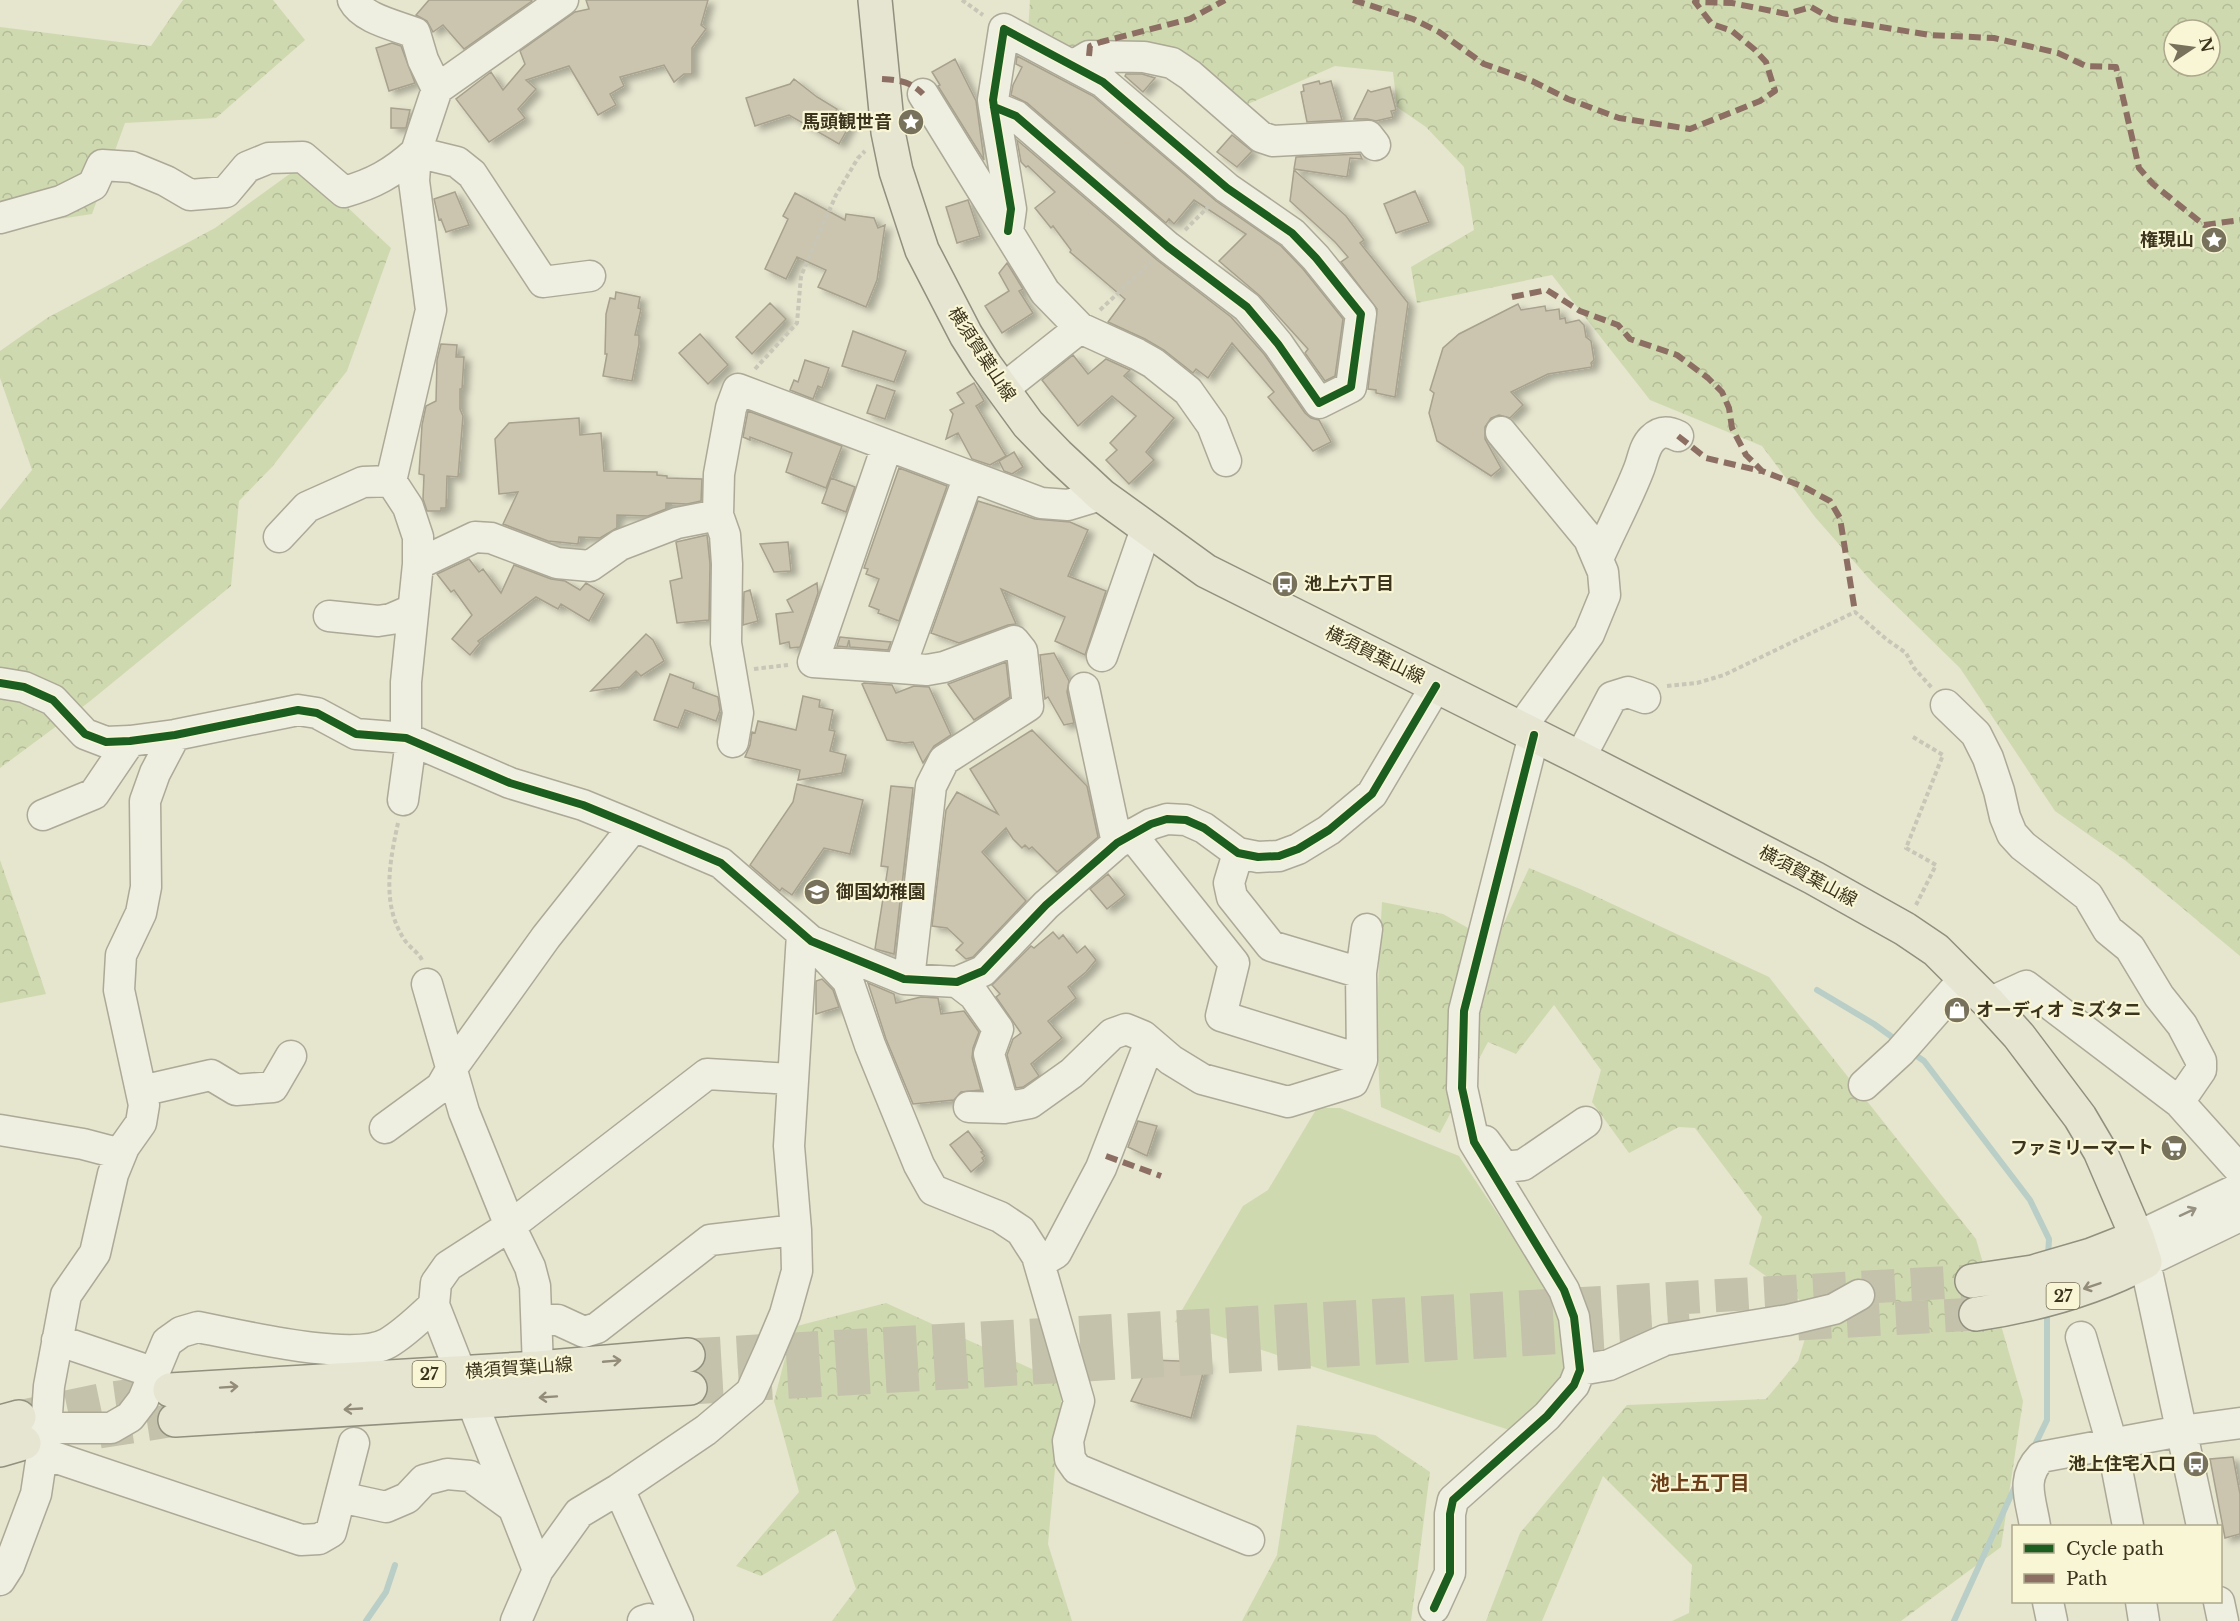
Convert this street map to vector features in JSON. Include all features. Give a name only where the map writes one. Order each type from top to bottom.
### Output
[{"type":"main road","name":"横須賀葉山線","points":[[875,0],[888,132],[896,171],[922,250],[966,335],[1028,424],[1058,455],[1101,495],[1206,571],[1814,878],[1905,929],[1936,950],[1989,1002],[2019,1036],[2080,1118],[2100,1151],[2141,1250]]},
{"type":"main road","name":"27","points":[[1972,1281],[2033,1272],[2091,1255],[2141,1250]]},
{"type":"main road","name":"27","points":[[1976,1314],[2020,1307],[2115,1278],[2141,1250]]},
{"type":"main road","name":"横須賀葉山線","points":[[166,1394],[688,1355]]},
{"type":"main road","name":"横須賀葉山線","points":[[166,1394],[473,1402],[690,1388]]},
{"type":"street","points":[[353,0],[356,7],[367,14],[415,33],[423,60],[437,89]]},
{"type":"street","points":[[403,800],[409,739],[406,682],[418,564],[418,537],[408,507],[391,481],[431,310],[414,181],[416,152],[437,89],[551,4]]},
{"type":"street","points":[[994,107],[1016,116],[1168,247],[1247,307],[1278,344],[1319,403],[1351,387],[1361,314],[1316,258],[1292,233],[1227,188],[1103,82],[1004,29],[993,100],[994,107],[1011,209],[1008,231]]},
{"type":"street","points":[[1074,65],[1089,56],[1144,57],[1172,63],[1190,75],[1261,137],[1273,141],[1368,136],[1375,145]]},
{"type":"street","points":[[923,94],[1045,292],[1080,328],[1153,363],[1188,391],[1212,425],[1226,461]]},
{"type":"street","points":[[0,218],[61,201],[93,185],[102,165],[132,167],[166,181],[190,195],[226,192],[247,167],[269,158],[303,157],[344,192],[369,185],[400,166],[416,152]]},
{"type":"street","points":[[416,152],[458,162],[472,174],[543,282],[590,276]]},
{"type":"street","points":[[1003,389],[1080,328]]},
{"type":"street","points":[[733,742],[738,713],[726,643],[725,534],[718,515],[719,474],[730,408],[738,389],[1041,503],[1068,504],[1101,495]]},
{"type":"street","points":[[1434,1608],[1450,1573],[1450,1514],[1453,1500],[1547,1416],[1574,1384],[1580,1370],[1574,1317],[1564,1290],[1474,1142],[1462,1088],[1464,1011],[1527,732],[1589,634],[1605,595],[1604,572],[1589,539],[1501,432]]},
{"type":"street","points":[[1598,559],[1640,468],[1645,449],[1652,439],[1660,434],[1669,432],[1678,436]]},
{"type":"street","points":[[887,446],[813,662],[927,670],[944,667],[1014,641],[1022,651],[1028,706],[944,760],[931,786],[909,979]]},
{"type":"street","points":[[900,668],[969,476]]},
{"type":"street","points":[[279,537],[307,507],[363,482],[391,481]]},
{"type":"street","points":[[418,564],[475,537],[491,538],[557,563],[590,566],[620,545],[677,523],[718,515]]},
{"type":"street","points":[[1102,656],[1146,529]]},
{"type":"street","points":[[329,616],[378,621],[391,619],[412,610]]},
{"type":"street","points":[[0,683],[24,687],[53,700],[86,734],[106,742],[175,735],[298,710],[317,713],[356,734],[409,739],[510,783],[583,805],[721,862],[807,938],[848,981],[870,1046],[914,1154],[933,1190],[1000,1217],[1021,1231],[1039,1263],[1079,1401],[1068,1441],[1070,1459],[1077,1469],[1249,1540]]},
{"type":"street","points":[[807,938],[904,979],[957,982],[983,971],[1046,905],[1124,838],[1167,819],[1186,820],[1204,828],[1238,853],[1258,857],[1279,856],[1298,849],[1347,817],[1372,794],[1436,686]]},
{"type":"street","points":[[1084,688],[1124,838],[1234,963],[1221,1016],[1362,1060]]},
{"type":"street","points":[[1580,758],[1612,697],[1628,692],[1645,698]]},
{"type":"street","points":[[1946,705],[1976,734],[2000,791],[2005,817],[2012,834],[2036,856],[2088,896],[2108,930],[2130,948],[2159,996],[2182,1025],[2201,1061],[2201,1070],[2179,1102]]},
{"type":"street","points":[[3,1569],[36,1494],[22,1436],[49,1386],[66,1295],[95,1253],[113,1174],[121,1154],[141,1123],[144,1105],[119,990],[121,955],[141,913],[146,887],[145,801],[155,772],[175,735]]},
{"type":"street","points":[[43,815],[94,794],[130,741]]},
{"type":"street","points":[[385,1128],[441,1087],[452,1068],[546,937],[634,826]]},
{"type":"street","points":[[1238,853],[1229,883],[1232,897],[1271,946],[1361,973]]},
{"type":"street","points":[[969,1107],[1004,1108],[1030,1103],[1072,1073],[1112,1034],[1126,1029],[1143,1036],[1171,1060],[1202,1079],[1287,1102],[1353,1082],[1362,1060],[1361,973],[1367,929]]},
{"type":"street","points":[[516,1621],[537,1570],[579,1513],[619,1489],[705,1430],[751,1392],[784,1314],[796,1271],[796,1230],[789,1146],[791,1079],[807,938]]},
{"type":"street","points":[[1864,1085],[1900,1052],[1965,978]]},
{"type":"street","points":[[957,982],[974,995],[998,1029],[989,1054],[1004,1108]]},
{"type":"street","points":[[427,984],[464,1112],[510,1226],[522,1247],[535,1286],[538,1368]]},
{"type":"street","points":[[1989,1002],[2026,986],[2179,1102],[2240,1170]]},
{"type":"street","points":[[1039,1263],[1056,1253],[1101,1168],[1150,1042]]},
{"type":"street","points":[[141,1091],[211,1075],[236,1090],[273,1087],[291,1056]]},
{"type":"street","points":[[537,1570],[434,1305],[436,1283],[448,1266],[510,1226],[706,1074],[791,1079]]},
{"type":"street","points":[[1474,1142],[1484,1140],[1504,1167],[1523,1166],[1586,1122]]},
{"type":"street","points":[[0,1130],[83,1144],[121,1154]]},
{"type":"street","points":[[2141,1250],[2240,1188]]},
{"type":"street","points":[[2141,1250],[2240,1216]]},
{"type":"street","points":[[538,1320],[558,1320],[584,1332],[597,1328],[710,1240],[796,1230]]},
{"type":"street","points":[[2141,1250],[2202,1525]]},
{"type":"street","points":[[1580,1370],[1609,1365],[1665,1340],[1788,1320],[1834,1309],[1859,1295]]},
{"type":"street","points":[[166,1394],[167,1342],[181,1332],[198,1327],[332,1351],[361,1350],[387,1344],[434,1305]]},
{"type":"street","points":[[2081,1337],[2112,1444],[2128,1525]]},
{"type":"street","points":[[57,1340],[166,1394]]},
{"type":"street","points":[[22,1436],[111,1428],[130,1417],[143,1400],[166,1394]]},
{"type":"street","points":[[2035,1525],[2028,1485],[2032,1466],[2041,1457],[2181,1431],[2240,1423]]},
{"type":"street","points":[[22,1436],[301,1540],[319,1539],[331,1532],[354,1443]]},
{"type":"street","points":[[340,1497],[386,1508],[407,1498],[424,1480],[447,1474],[470,1476],[513,1507]]},
{"type":"street","points":[[619,1489],[662,1620]]},
{"type":"street","points":[[2048,1603],[2052,1621]]},
{"type":"street","points":[[2141,1603],[2144,1621]]},
{"type":"street","points":[[2219,1603],[2223,1621]]},
{"type":"path","points":[[738,389],[798,323],[801,276],[836,195],[858,158],[888,132]]},
{"type":"path","points":[[1645,698],[1670,684],[1696,683],[1724,675],[1855,612],[1906,653],[1914,668],[1946,705]]},
{"type":"path","points":[[732,675],[758,668],[813,662]]},
{"type":"path","points":[[1905,929],[1936,865],[1906,848],[1943,755],[1913,737]]},
{"type":"path","points":[[403,800],[390,858],[390,905],[404,939],[422,957],[427,984]]},
{"type":"green space","points":[[183,0],[273,0],[305,40],[216,118],[125,123],[92,214],[0,228],[0,27],[151,46]]},
{"type":"green space","points":[[1030,0],[2240,0],[2240,956],[2126,861],[2055,811],[1960,668],[1872,582],[1815,517],[1762,446],[1650,400],[1552,275],[1417,303],[1411,267],[1474,230],[1464,167],[1426,127],[1397,107],[1393,72],[1335,66],[1232,111],[1167,53],[1065,46],[1028,32]]},
{"type":"green space","points":[[302,165],[391,248],[347,371],[272,467],[239,501],[231,586],[89,702],[0,768],[0,510],[32,470],[0,378],[0,351],[47,318],[215,228]]},
{"type":"green space","points":[[0,860],[46,994],[0,1003]]},
{"type":"green space","points":[[1529,868],[1580,889],[1769,977],[1976,1239],[2023,1401],[2001,1547],[1901,1621],[1672,1621],[1689,1613],[1692,1565],[1603,1476],[1542,1621],[1486,1621],[1520,1533],[1627,1405],[1766,1399],[1798,1361],[1814,1310],[1749,1264],[1762,1217],[1695,1128],[1679,1127],[1629,1153],[1592,1102],[1601,1070],[1554,1005],[1516,1054],[1488,1042],[1440,1133],[1381,1107],[1378,1004],[1382,902],[1443,914],[1495,943]]},
{"type":"green space","points":[[1317,1108],[1340,1108],[1459,1156],[1566,1316],[1566,1385],[1522,1434],[1175,1322],[1243,1206],[1268,1190]]},
{"type":"green space","points":[[886,1303],[1063,1383],[1048,1544],[1072,1621],[832,1621],[856,1589],[836,1530],[761,1576],[736,1566],[799,1492],[774,1401],[793,1327]]},
{"type":"green space","points":[[1297,1425],[1375,1435],[1430,1472],[1411,1621],[1242,1621],[1277,1555]]},
{"type":"building","points":[[429,0],[532,1],[464,49],[443,25],[433,32],[427,21],[416,15]]},
{"type":"building","points":[[586,0],[708,0],[701,25],[706,29],[692,48],[692,74],[684,74],[674,82],[664,65],[620,77],[624,86],[610,94],[616,105],[598,115],[569,66],[526,80],[536,89],[518,109],[525,118],[489,142],[456,99],[491,72],[503,90],[525,64],[520,51],[575,12],[589,9]]},
{"type":"building","points":[[392,43],[401,46],[415,83],[389,91],[376,48]]},
{"type":"building","points":[[1017,56],[1093,96],[1216,201],[1281,246],[1303,269],[1343,319],[1335,376],[1325,381],[1305,353],[1308,349],[1260,296],[1219,261],[1246,234],[1194,200],[1174,224],[1169,219],[1166,223],[1027,103],[1011,95],[1022,67],[1016,64]]},
{"type":"building","points":[[955,59],[976,101],[984,160],[938,86],[940,85],[932,72]]},
{"type":"building","points":[[1126,74],[1142,74],[1155,78],[1143,92],[1125,76]]},
{"type":"building","points":[[794,79],[852,121],[839,144],[789,115],[755,126],[746,98],[790,84]]},
{"type":"building","points":[[1319,81],[1320,84],[1331,81],[1342,120],[1307,122],[1301,92],[1304,91],[1303,85]]},
{"type":"building","points":[[1390,87],[1396,110],[1391,111],[1393,117],[1376,121],[1354,119],[1368,90],[1371,92]]},
{"type":"building","points":[[391,108],[410,110],[406,128],[391,128]]},
{"type":"building","points":[[1232,135],[1252,151],[1237,167],[1217,152]]},
{"type":"building","points":[[1017,140],[1157,260],[1231,317],[1264,354],[1305,413],[1319,420],[1331,442],[1313,451],[1268,397],[1274,392],[1232,343],[1208,378],[1196,369],[1193,373],[1164,350],[1145,339],[1108,322],[1125,299],[1070,252],[1071,250],[1053,226],[1051,228],[1035,208],[1055,192],[1021,162]]},
{"type":"building","points":[[1360,154],[1362,159],[1350,158],[1347,177],[1294,169],[1296,157]]},
{"type":"building","points":[[1294,170],[1346,216],[1364,240],[1360,243],[1408,303],[1395,397],[1368,389],[1377,309],[1341,262],[1348,257],[1290,201]]},
{"type":"building","points":[[1415,191],[1429,222],[1396,233],[1384,204]]},
{"type":"building","points":[[455,192],[469,225],[446,232],[441,219],[439,220],[434,199]]},
{"type":"building","points":[[795,193],[845,220],[846,214],[874,218],[878,228],[885,225],[877,280],[866,307],[818,287],[826,270],[797,257],[786,279],[765,269],[788,219],[783,216]]},
{"type":"building","points":[[968,200],[980,236],[957,243],[946,207]]},
{"type":"building","points":[[1007,263],[1023,289],[1019,291],[1033,313],[1002,333],[985,306],[1009,291],[999,273]]},
{"type":"building","points":[[616,292],[640,297],[638,308],[641,309],[635,335],[639,335],[639,344],[632,381],[603,376],[607,354],[605,354],[606,314],[610,298],[615,299]]},
{"type":"building","points":[[770,303],[786,319],[752,354],[736,337]]},
{"type":"building","points":[[1518,304],[1521,310],[1545,306],[1546,311],[1559,309],[1560,319],[1565,318],[1566,323],[1579,320],[1584,325],[1586,337],[1591,341],[1594,360],[1591,363],[1592,367],[1548,374],[1511,392],[1523,405],[1510,418],[1499,415],[1491,418],[1485,427],[1485,439],[1501,468],[1491,476],[1437,441],[1429,413],[1434,393],[1430,390],[1443,348],[1459,334]]},
{"type":"building","points":[[853,331],[906,351],[894,382],[842,366]]},
{"type":"building","points":[[700,334],[728,365],[708,384],[679,353]]},
{"type":"building","points":[[441,344],[457,345],[456,357],[464,357],[462,389],[460,389],[460,409],[463,416],[458,477],[447,476],[446,508],[441,508],[441,511],[427,511],[423,499],[424,475],[419,474],[422,425],[426,406],[436,401],[437,360]]},
{"type":"building","points":[[1073,355],[1088,374],[1106,359],[1130,370],[1124,376],[1174,418],[1146,452],[1154,460],[1129,484],[1106,460],[1117,450],[1110,443],[1136,416],[1112,396],[1078,426],[1042,380]]},
{"type":"building","points":[[805,360],[829,368],[822,388],[818,386],[813,399],[790,390],[794,380],[798,382]]},
{"type":"building","points":[[974,383],[984,401],[976,406],[1006,456],[990,465],[972,459],[958,433],[946,439],[953,414],[950,410],[964,403],[957,393]]},
{"type":"building","points":[[877,385],[895,391],[885,419],[867,413]]},
{"type":"building","points":[[748,411],[842,446],[826,488],[786,472],[792,453],[750,437],[750,440],[743,437]]},
{"type":"building","points":[[579,418],[580,435],[601,433],[604,471],[657,472],[657,475],[667,476],[667,478],[702,479],[701,501],[687,504],[666,503],[666,509],[648,516],[617,515],[617,528],[600,538],[579,537],[578,544],[548,541],[503,524],[518,492],[499,494],[495,439],[509,423]]},
{"type":"building","points":[[1014,452],[1023,467],[1012,474],[1004,471],[999,461]]},
{"type":"building","points":[[899,468],[947,486],[899,621],[878,613],[879,610],[869,606],[879,579],[866,574],[868,569],[864,568]]},
{"type":"building","points":[[831,478],[855,487],[846,512],[822,503]]},
{"type":"building","points":[[978,501],[1035,519],[1070,522],[1088,530],[1068,576],[1106,591],[1085,655],[1055,641],[1065,617],[1001,589],[1016,624],[959,643],[931,633]]},
{"type":"building","points":[[707,535],[710,564],[709,620],[677,623],[670,581],[682,578],[676,542]]},
{"type":"building","points":[[788,542],[791,571],[774,572],[760,544]]},
{"type":"building","points":[[469,559],[479,572],[483,569],[501,593],[514,565],[551,579],[565,581],[580,590],[586,583],[604,594],[589,621],[561,604],[558,609],[536,597],[478,641],[480,643],[470,655],[452,639],[472,615],[454,590],[451,592],[437,574]]},
{"type":"building","points":[[817,583],[818,593],[800,647],[790,648],[789,642],[780,644],[776,614],[793,612],[787,600]]},
{"type":"building","points":[[750,590],[758,621],[743,625],[744,592]]},
{"type":"building","points":[[646,634],[653,640],[664,661],[641,676],[636,671],[620,687],[591,691]]},
{"type":"building","points":[[840,637],[891,642],[888,650],[850,647],[849,640],[847,647],[837,646]]},
{"type":"building","points":[[1054,653],[1069,681],[1067,692],[1074,723],[1064,725],[1048,697],[1045,699],[1040,655]]},
{"type":"building","points":[[1006,662],[1010,697],[974,720],[948,684]]},
{"type":"building","points":[[670,674],[694,683],[693,688],[718,697],[720,710],[716,721],[685,710],[678,728],[654,720]]},
{"type":"building","points":[[862,684],[892,685],[896,693],[914,686],[929,687],[951,735],[934,746],[923,763],[913,742],[887,740]]},
{"type":"building","points":[[803,696],[820,700],[819,707],[833,710],[829,730],[835,731],[830,751],[846,755],[842,773],[798,780],[800,770],[745,757],[752,732],[755,733],[758,721],[796,730]]},
{"type":"building","points":[[1032,730],[1087,786],[1098,837],[1057,872],[1032,847],[1029,849],[1025,845],[1022,848],[1006,828],[982,852],[1026,901],[973,957],[966,959],[956,950],[963,943],[947,928],[932,926],[946,810],[957,792],[998,814],[970,769]]},
{"type":"building","points":[[797,784],[863,800],[850,854],[824,848],[792,895],[782,888],[780,891],[750,865],[793,802]]},
{"type":"building","points":[[891,786],[913,788],[894,954],[875,949],[888,867],[881,866]]},
{"type":"building","points":[[1108,874],[1125,895],[1107,909],[1090,889]]},
{"type":"building","points":[[1053,932],[1059,939],[1063,935],[1077,953],[1085,946],[1096,960],[1068,987],[1076,998],[1048,1021],[1062,1038],[1031,1064],[1039,1076],[1023,1087],[1016,1088],[1007,1055],[1013,1039],[1021,1033],[996,997],[1000,994],[992,985],[1031,946],[1034,948]]},
{"type":"building","points":[[822,979],[833,990],[839,1007],[816,1014],[816,981]]},
{"type":"building","points":[[868,983],[894,994],[896,1003],[921,997],[938,998],[941,1014],[964,1011],[979,1032],[972,1058],[981,1090],[961,1092],[954,1100],[913,1104],[886,1039]]},
{"type":"building","points":[[1138,1121],[1157,1126],[1147,1156],[1128,1147]]},
{"type":"building","points":[[968,1131],[985,1156],[982,1158],[984,1161],[971,1172],[950,1145]]},
{"type":"building","points":[[1151,1360],[1206,1362],[1191,1418],[1131,1401]]},
{"type":"building","points":[[2233,1457],[2240,1494],[2240,1534],[2225,1538],[2210,1459]]},
{"type":"waterway","points":[[1817,990],[1874,1024],[1899,1042]]},
{"type":"waterway","points":[[1911,1052],[1924,1061],[2030,1200],[2049,1239],[2048,1257]]},
{"type":"waterway","points":[[2032,1451],[2047,1420],[2047,1309]]},
{"type":"waterway","points":[[1954,1621],[2017,1482]]},
{"type":"waterway","points":[[366,1621],[386,1592],[395,1565]]},
{"type":"tunnel","points":[[688,1355],[1972,1281]]},
{"type":"tunnel","points":[[1798,1324],[1976,1314]]},
{"type":"tunnel","points":[[690,1388],[1690,1330]]},
{"type":"tunnel","points":[[19,1417],[105,1399],[170,1390]]},
{"type":"tunnel","points":[[99,1432],[175,1420]]},
{"type":"marked path","points":[[1089,56],[1090,46],[1190,19],[1225,0]]},
{"type":"marked path","points":[[1353,0],[1413,19],[1439,32],[1484,64],[1532,81],[1568,99],[1619,118],[1690,129],[1760,101],[1775,91],[1766,62],[1732,31],[1712,24],[1695,2],[1732,3],[1787,14],[1811,7],[1832,19],[1930,35],[1994,38],[2058,53],[2086,66],[2116,67],[2139,168],[2153,184],[2204,225],[2240,220]]},
{"type":"marked path","points":[[882,79],[904,82],[914,86],[923,94]]},
{"type":"marked path","points":[[1512,297],[1547,290],[1580,311],[1618,325],[1630,339],[1677,355],[1708,378],[1722,392],[1729,408],[1732,428],[1746,455],[1762,471],[1804,487],[1830,501],[1840,518],[1855,612]]},
{"type":"marked path","points":[[1678,436],[1706,458],[1761,471]]},
{"type":"marked path","points":[[1106,1156],[1161,1176]]},
{"type":"cycle path","points":[[994,107],[1016,116],[1168,247],[1247,307],[1278,344],[1319,403],[1351,387],[1361,314],[1316,258],[1292,233],[1227,188],[1103,82],[1004,29],[993,100],[994,107],[1011,209],[1008,231]]},
{"type":"cycle path","points":[[0,683],[24,687],[53,700],[85,734],[106,742],[175,735],[298,710],[317,713],[356,734],[406,738],[510,783],[583,805],[721,863],[811,941],[904,979],[957,982],[983,971],[1046,905],[1117,843],[1151,824],[1167,819],[1186,820],[1204,828],[1238,853],[1258,857],[1279,856],[1298,849],[1329,830],[1372,794],[1436,686]]},
{"type":"cycle path","points":[[1434,1608],[1450,1573],[1450,1514],[1453,1500],[1547,1416],[1574,1385],[1580,1370],[1574,1317],[1564,1290],[1474,1142],[1462,1088],[1464,1011],[1534,735]]},
{"type":"place","name":"馬頭観世音","points":[[911,122]]},
{"type":"place","name":"権現山","points":[[2214,240]]},
{"type":"place","name":"池上六丁目","points":[[1285,584]]},
{"type":"place","name":"御国幼稚園","points":[[817,892]]},
{"type":"place","name":"オーディオ ミズタニ","points":[[1957,1010]]},
{"type":"place","name":"ファミリーマート","points":[[2174,1148]]},
{"type":"place","name":"池上住宅入口","points":[[2196,1464]]},
{"type":"district","name":"池上五丁目","points":[[1700,1483]]}]
